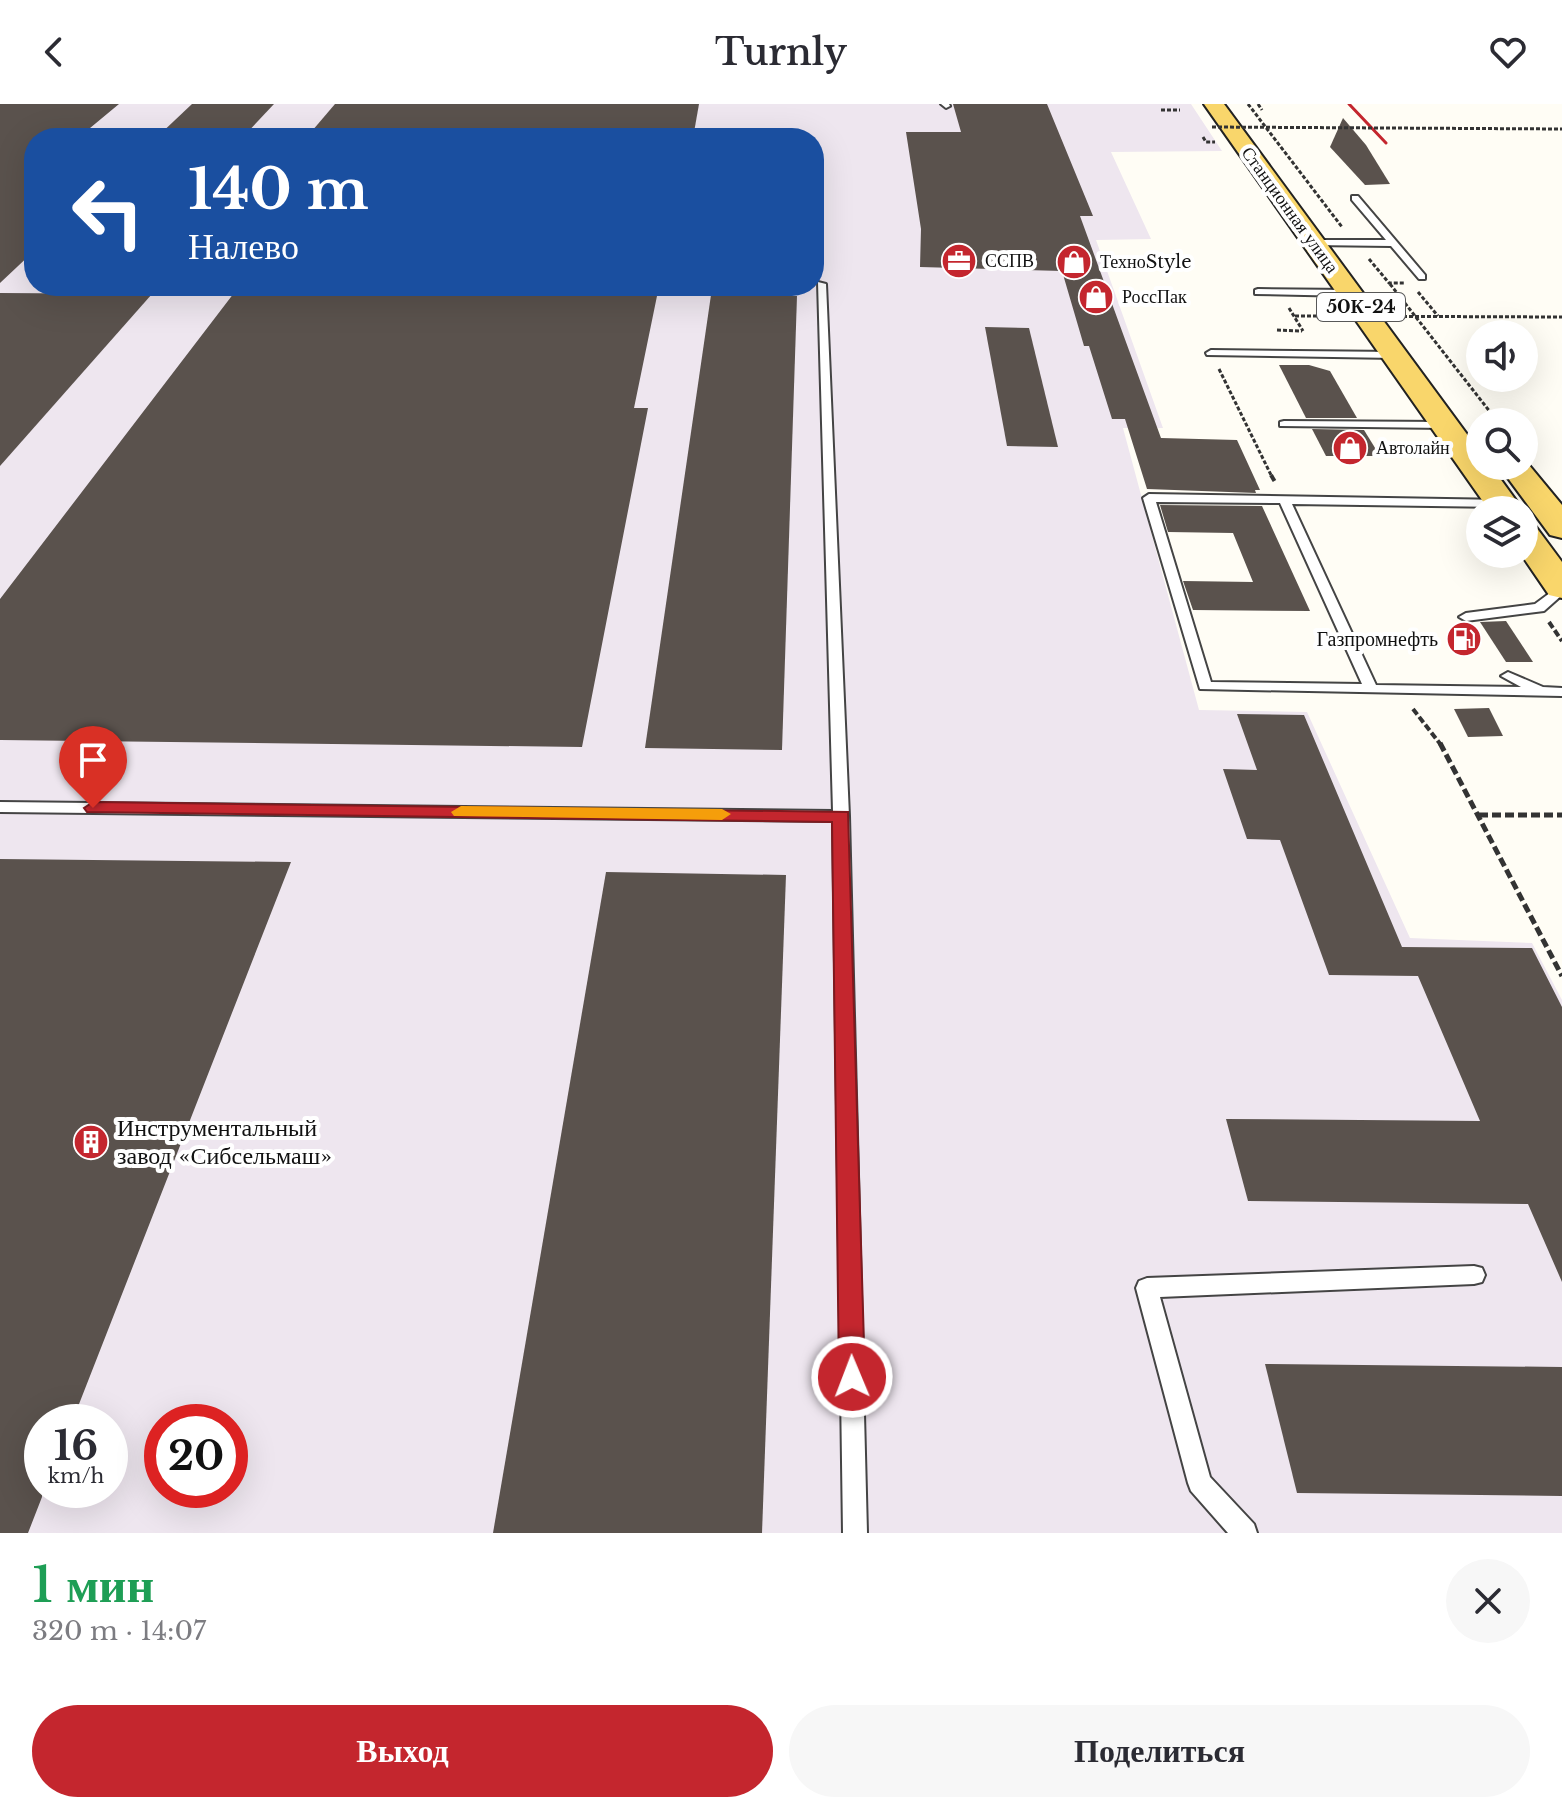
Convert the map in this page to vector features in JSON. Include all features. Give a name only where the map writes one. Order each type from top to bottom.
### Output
[{"type":"main road","name":"Станционная улица","points":[[1250,107],[1349,243],[1370,285],[1396,355],[1497,496]]},
{"type":"main road","name":"Станционная улица","points":[[1213,115],[1314,243],[1370,285]]},
{"type":"main road","points":[[1526,480],[1562,528]]},
{"type":"main road","points":[[1538,554],[1562,587]]},
{"type":"lane","points":[[1355,198],[1422,277]]},
{"type":"lane","points":[[1314,243],[1393,243]]},
{"type":"lane","points":[[1258,292],[1370,285]]},
{"type":"lane","points":[[821,296],[841,816],[855,1533]]},
{"type":"lane","points":[[1211,353],[1396,355]]},
{"type":"lane","points":[[1284,424],[1445,425]]},
{"type":"lane","points":[[1466,505],[1149,498],[1205,686],[1562,692]]},
{"type":"lane","points":[[1285,501],[1371,689]]},
{"type":"lane","points":[[1466,617],[1539,608],[1562,587]]},
{"type":"lane","points":[[1508,676],[1544,691]]},
{"type":"lane","points":[[0,807],[841,816]]},
{"type":"lane","points":[[1245,1533],[1200,1483],[1147,1288],[1474,1275]]},
{"type":"path","points":[[1248,104],[1349,243],[1370,285],[1485,408]]},
{"type":"path","points":[[1250,107],[1258,104]]},
{"type":"path","points":[[1161,110],[1180,110]]},
{"type":"path","points":[[1213,115],[1562,129]]},
{"type":"path","points":[[1370,285],[1411,283],[1438,316]]},
{"type":"path","points":[[1277,330],[1303,331],[1287,304]]},
{"type":"path","points":[[1295,316],[1562,317]]},
{"type":"path","points":[[1211,353],[1285,501]]},
{"type":"path","points":[[1371,689],[1415,710],[1445,750],[1562,976]]},
{"type":"path","points":[[1479,815],[1562,815]]},
{"type":"shaded area","points":[[0,104],[1191,104],[1222,151],[1111,152],[1151,239],[1096,240],[1163,428],[1123,428],[1199,710],[1307,712],[1410,938],[1532,943],[1562,1000],[1562,1533],[0,1533]]},
{"type":"building","points":[[0,104],[119,104],[90,128],[24,128],[24,260],[0,283]]},
{"type":"building","points":[[192,104],[274,104],[251,128],[167,128]]},
{"type":"building","points":[[335,104],[699,104],[695,128],[315,128]]},
{"type":"building","points":[[953,104],[1047,104],[1093,216],[1080,216],[1161,438],[1237,440],[1260,490],[1255,490],[1256,493],[1147,489],[1125,419],[1112,419],[1089,346],[1084,346],[1062,271],[920,267],[921,229],[906,132],[961,132]]},
{"type":"building","points":[[1343,118],[1366,145],[1390,184],[1365,185],[1330,147]]},
{"type":"building","points":[[0,293],[24,293],[24,296],[150,296],[0,466]]},
{"type":"building","points":[[232,296],[657,296],[634,408],[648,408],[582,747],[0,740],[0,599]]},
{"type":"building","points":[[711,296],[797,296],[782,750],[645,748]]},
{"type":"building","points":[[985,327],[1029,328],[1058,447],[1007,446]]},
{"type":"building","points":[[1279,365],[1309,365],[1330,371],[1357,418],[1306,418]]},
{"type":"building","points":[[1312,429],[1364,430],[1380,456],[1326,456]]},
{"type":"building","points":[[1160,505],[1262,506],[1310,611],[1193,610],[1183,581],[1253,582],[1233,533],[1168,532]]},
{"type":"building","points":[[1506,621],[1533,662],[1506,662],[1480,622]]},
{"type":"building","points":[[1489,708],[1503,736],[1468,737],[1454,709]]},
{"type":"building","points":[[1237,714],[1304,715],[1402,947],[1532,948],[1562,1007],[1562,1282],[1528,1204],[1248,1201],[1226,1119],[1480,1121],[1418,976],[1329,975],[1280,840],[1247,839],[1223,769],[1257,770]]},
{"type":"building","name":"Инструментальный завод «Сибсельмаш»","points":[[0,859],[291,862],[79,1404],[24,1404],[24,1508],[38,1508],[28,1533],[0,1533]]},
{"type":"building","points":[[606,872],[786,875],[762,1533],[493,1533]]},
{"type":"building","points":[[1265,1364],[1562,1367],[1562,1496],[1297,1493]]},
{"type":"railway","points":[[1349,104],[1386,143]]},
{"type":"slow traffic","points":[[461,812],[722,814]]},
{"type":"place","name":"ССПВ","points":[[959,261]]},
{"type":"place","name":"ТехноStyle","points":[[1074,262]]},
{"type":"place","name":"РоссПак","points":[[1096,297]]},
{"type":"place","name":"Автолайн","points":[[1350,448]]},
{"type":"place","name":"Газпромнефть","points":[[1464,639]]},
{"type":"place","name":"Инструментальный завод «Сибсельмаш»","points":[[91,1142]]},
{"type":"route","points":[[93,808],[841,816],[852,1377]]}]
